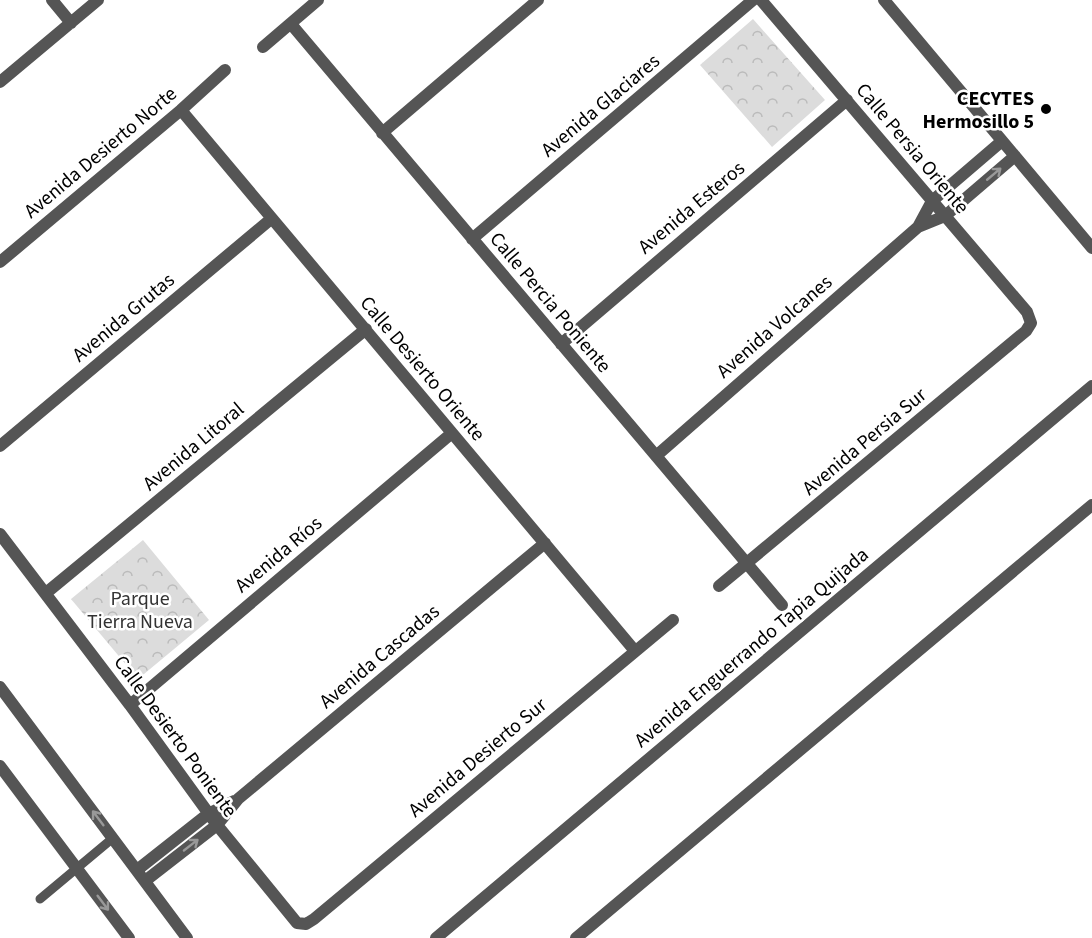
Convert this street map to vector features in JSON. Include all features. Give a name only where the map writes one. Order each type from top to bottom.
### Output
[{"type":"street","points":[[52,0],[71,23]]},
{"type":"street","points":[[0,82],[98,0]]},
{"type":"street","points":[[263,47],[318,0]]},
{"type":"street","points":[[382,132],[538,0]]},
{"type":"street","name":"Avenida Glaciares","points":[[472,239],[753,0]]},
{"type":"street","name":"Calle Persia Oriente","points":[[761,0],[1027,312],[1031,323]]},
{"type":"street","points":[[884,0],[1092,248]]},
{"type":"street","name":"Calle Percia Poniente","points":[[291,24],[782,605]]},
{"type":"street","name":"Avenida Desierto Norte","points":[[0,262],[181,110],[225,70]]},
{"type":"street","name":"Avenida Esteros","points":[[561,344],[847,100]]},
{"type":"street","name":"Calle Desierto Oriente","points":[[181,110],[635,651]]},
{"type":"street","name":"Avenida Volcanes","points":[[656,456],[918,227],[933,201],[1002,141]]},
{"type":"street","name":"Avenida Volcanes","points":[[918,227],[945,216],[1015,156]]},
{"type":"street","name":"Avenida Grutas","points":[[0,446],[271,219]]},
{"type":"street","name":"Avenida Persia Sur","points":[[719,586],[1026,331],[1031,323]]},
{"type":"street","name":"Avenida Litoral","points":[[46,593],[366,329]]},
{"type":"street","name":"Avenida Enguerrando Tapia Quijada","points":[[436,938],[1092,386]]},
{"type":"street","name":"Avenida Ríos","points":[[129,705],[452,433]]},
{"type":"street","points":[[576,938],[1092,505]]},
{"type":"street","name":"Calle Desierto Poniente","points":[[0,534],[208,814],[291,918],[297,923],[306,924]]},
{"type":"street","name":"Avenida Cascadas","points":[[145,881],[217,825],[238,799],[545,543]]},
{"type":"street","name":"Avenida Desierto Sur","points":[[306,924],[673,620]]},
{"type":"street","points":[[0,687],[187,938]]},
{"type":"street","points":[[0,766],[129,938]]},
{"type":"street","name":"Avenida Cascadas","points":[[137,870],[208,814],[238,799]]},
{"type":"lane","points":[[40,899],[113,838]]},
{"type":"green space","points":[[753,19],[825,100],[772,147],[700,65]]},
{"type":"green space","name":"Parque Tierra Nueva","points":[[143,540],[209,620],[138,679],[71,599]]},
{"type":"place","name":"CECYTES Hermosillo 5","points":[[1046,109]]}]
